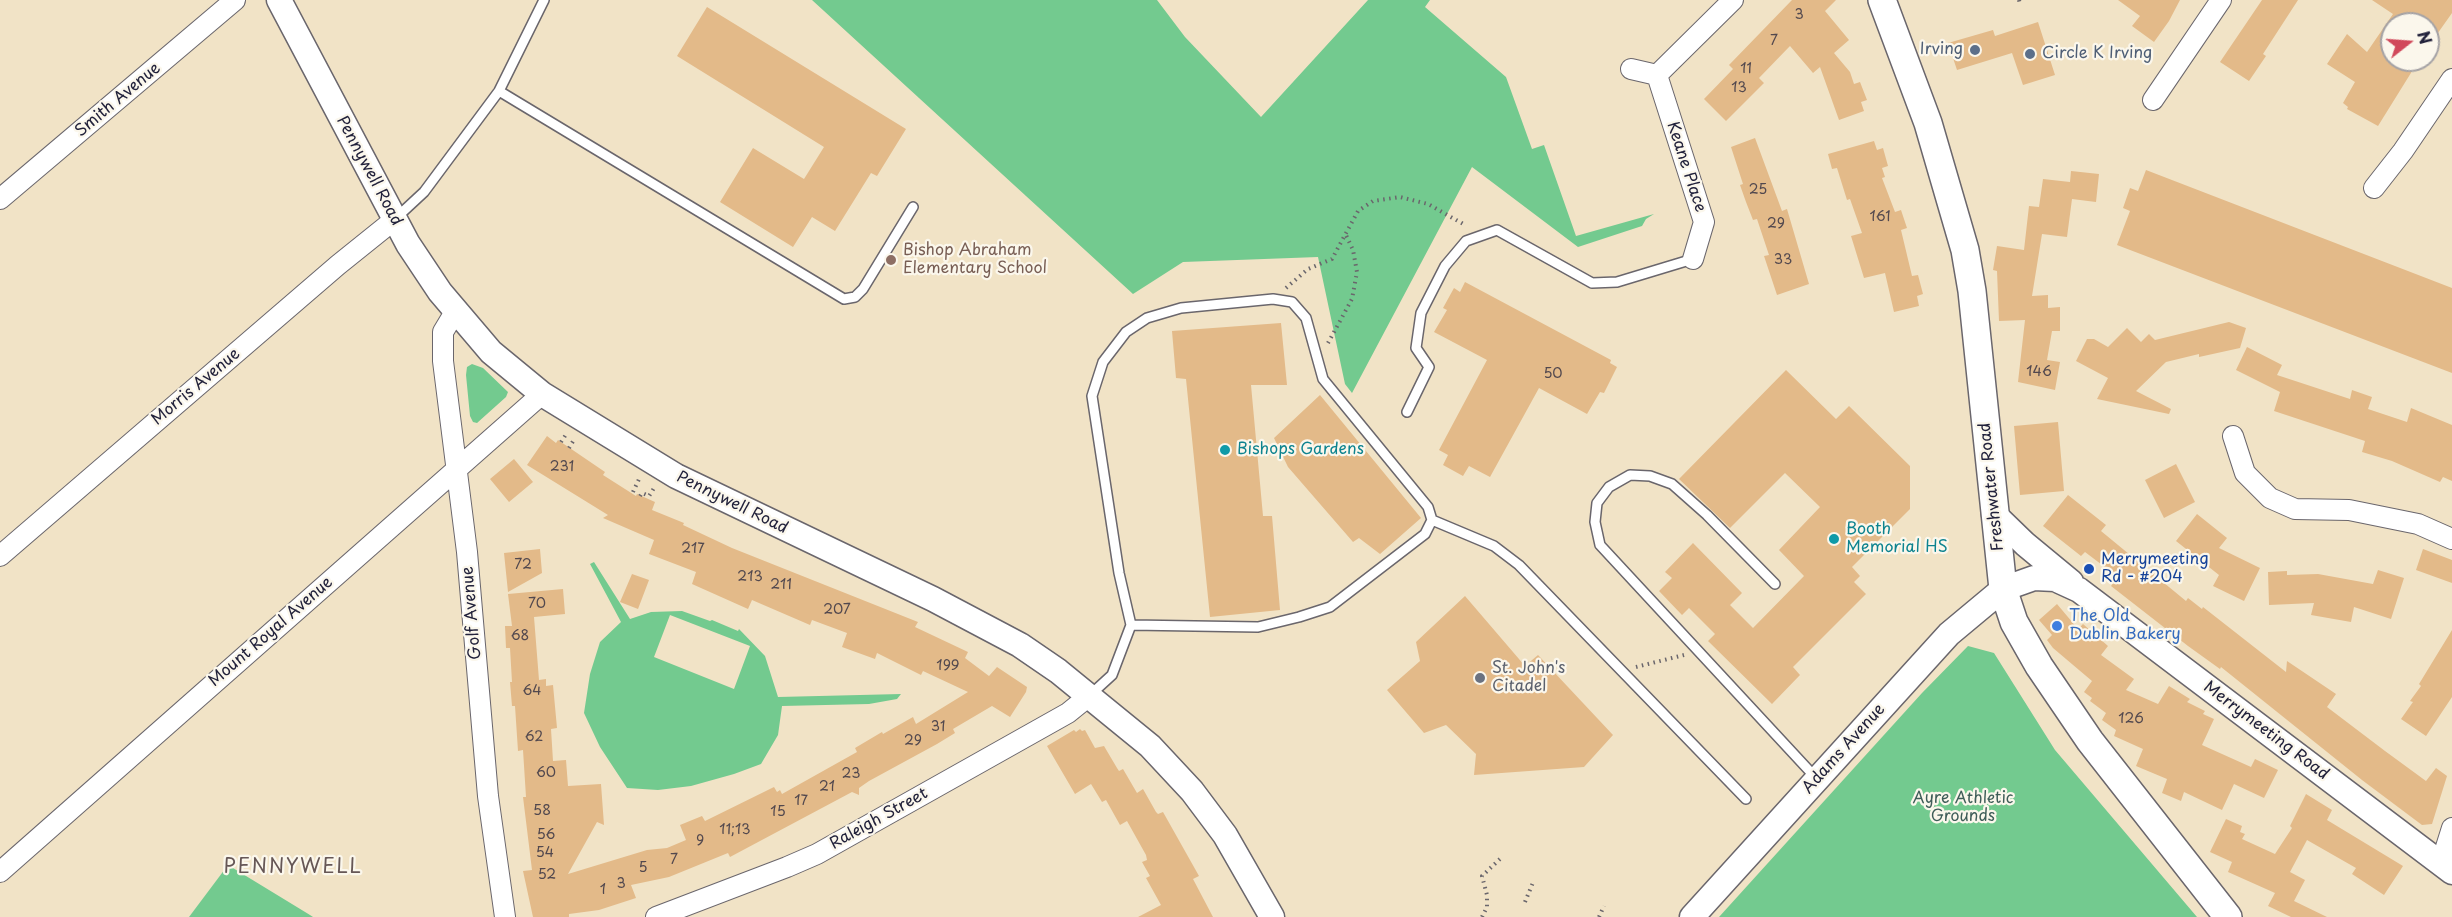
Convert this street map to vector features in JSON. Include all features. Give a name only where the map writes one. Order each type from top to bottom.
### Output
[{"type":"main road","name":"Freshwater Road","points":[[1882,0],[1932,133],[1965,250],[1974,309],[2003,589],[2014,622],[2061,700],[2090,741],[2228,917]]},
{"type":"street","name":"Smith Avenue","points":[[0,199],[235,0]]},
{"type":"street","name":"Pennywell Road","points":[[279,0],[394,220],[424,269],[455,312],[490,352],[542,394],[701,490],[871,568],[987,627],[1038,657],[1150,746],[1192,791],[1225,835],[1272,917]]},
{"type":"street","points":[[1631,69],[1656,75],[1733,0]]},
{"type":"street","points":[[2153,100],[2221,0]]},
{"type":"street","name":"Keane Place","points":[[1656,75],[1704,222],[1693,259]]},
{"type":"street","points":[[2373,188],[2403,151],[2452,79]]},
{"type":"street","name":"Morris Avenue","points":[[0,556],[152,424],[394,220]]},
{"type":"street","name":"Golf Avenue","points":[[455,312],[443,332],[443,344],[469,571],[488,796],[505,917]]},
{"type":"street","name":"Mount Royal Avenue","points":[[0,872],[542,394]]},
{"type":"street","points":[[2233,436],[2245,473],[2270,498],[2295,509],[2349,510],[2418,524],[2452,538]]},
{"type":"street","name":"Merrymeeting Road","points":[[1994,514],[2079,590],[2447,868]]},
{"type":"street","name":"Merrymeeting Road","points":[[2003,589],[2034,578],[2055,579],[2079,590]]},
{"type":"street","name":"Adams Avenue","points":[[1692,917],[1949,634],[2003,589]]},
{"type":"street","name":"Raleigh Street","points":[[656,917],[817,854],[1068,713],[1089,696]]},
{"type":"street","points":[[2447,868],[2452,828]]},
{"type":"lane","points":[[394,220],[424,192],[499,91],[544,0]]},
{"type":"lane","points":[[499,91],[844,298],[855,297],[863,289],[913,207]]},
{"type":"lane","points":[[1407,412],[1429,367],[1416,348],[1421,313],[1445,266],[1466,241],[1497,230],[1592,283],[1617,282],[1693,259]]},
{"type":"lane","points":[[1089,696],[1112,675],[1131,625],[1119,573],[1092,396],[1103,362],[1126,333],[1147,318],[1181,308],[1273,299],[1292,302],[1306,318],[1323,379],[1428,507],[1432,520],[1425,534],[1329,607],[1258,627],[1131,625]]},
{"type":"lane","points":[[1775,584],[1707,515],[1672,484],[1650,476],[1630,475],[1609,486],[1597,503],[1595,522],[1600,545],[1816,779]]},
{"type":"lane","points":[[1432,520],[1494,546],[1519,565],[1746,799]]},
{"type":"path","points":[[1273,299],[1308,270],[1332,259],[1358,211],[1374,201],[1400,197],[1428,204],[1481,236]]},
{"type":"path","points":[[1319,364],[1352,299],[1357,272],[1353,250],[1345,233]]},
{"type":"path","points":[[633,492],[642,474]]},
{"type":"path","points":[[640,496],[642,494],[648,496]]},
{"type":"path","points":[[1623,671],[1700,651]]},
{"type":"path","points":[[1482,917],[1487,907],[1487,895],[1482,876],[1501,858]]},
{"type":"path","points":[[1525,902],[1534,880]]},
{"type":"path","points":[[1599,917],[1604,906]]},
{"type":"green space","points":[[812,0],[1157,0],[1185,37],[1261,117],[1368,0],[1430,0],[1425,7],[1506,77],[1532,149],[1544,145],[1576,236],[1654,214],[1646,219],[1642,226],[1578,247],[1472,167],[1352,393],[1345,384],[1318,257],[1183,262],[1133,294]]},
{"type":"green space","points":[[472,364],[483,368],[508,392],[506,397],[477,423],[473,422],[470,416],[466,375],[467,367]]},
{"type":"green space","points":[[594,562],[630,619],[651,612],[682,611],[738,631],[739,629],[765,656],[778,697],[901,694],[897,699],[869,704],[782,706],[778,735],[761,764],[691,786],[658,790],[627,788],[600,747],[584,713],[590,674],[600,642],[621,622],[590,564]],"holes":[[[670,615],[750,646],[734,689],[654,657]]]},
{"type":"green space","name":"Ayre Athletic Grounds","points":[[1968,646],[1994,653],[2055,750],[2197,917],[1719,917],[1922,693]]},
{"type":"green space","points":[[228,865],[310,915],[313,917],[189,917]]},
{"type":"building","points":[[1792,0],[1836,0],[1825,11],[1849,40],[1834,53],[1850,72],[1854,84],[1860,82],[1867,100],[1861,102],[1864,111],[1839,120],[1820,67],[1813,73],[1790,46],[1759,78],[1764,83],[1726,121],[1704,99],[1733,69],[1729,65]]},
{"type":"building","points":[[2118,0],[2180,0],[2154,42],[2132,26],[2140,16]]},
{"type":"building","points":[[2262,0],[2298,0],[2263,54],[2266,56],[2249,81],[2220,62]]},
{"type":"building","points":[[2372,0],[2452,0],[2452,13],[2440,30],[2440,12],[2390,12]]},
{"type":"building","points":[[707,7],[906,129],[877,176],[871,173],[835,231],[812,217],[793,247],[720,202],[753,148],[804,179],[824,147],[677,56]]},
{"type":"building","points":[[2038,22],[2055,75],[2023,85],[2012,53],[1957,70],[1948,43],[1993,30],[1995,36]]},
{"type":"building","points":[[2380,33],[2380,72],[2412,72],[2378,126],[2347,109],[2348,107],[2343,103],[2355,82],[2327,64],[2347,34],[2367,52]]},
{"type":"building","points":[[1755,138],[1782,211],[1787,209],[1809,284],[1777,295],[1764,256],[1769,255],[1757,219],[1753,220],[1740,185],[1743,184],[1731,147]]},
{"type":"building","points":[[1874,141],[1877,150],[1883,148],[1888,166],[1882,168],[1885,177],[1882,178],[1895,212],[1901,210],[1907,228],[1901,230],[1912,276],[1918,275],[1923,294],[1917,296],[1919,306],[1894,312],[1885,273],[1864,278],[1851,236],[1862,233],[1850,199],[1847,200],[1837,168],[1832,169],[1828,154]]},
{"type":"building","points":[[2146,170],[2452,288],[2452,373],[2117,245],[2130,211],[2123,208],[2130,188],[2138,191]]},
{"type":"building","points":[[2071,171],[2099,174],[2096,202],[2072,199],[2067,237],[2042,234],[2032,296],[2048,295],[2048,308],[2060,307],[2060,331],[2052,331],[2047,360],[2060,362],[2055,390],[2018,382],[2025,320],[1999,321],[1997,271],[1993,270],[1997,246],[2024,250],[2029,206],[2039,207],[2043,179],[2070,182]]},
{"type":"building","points":[[1465,282],[1611,360],[1610,363],[1617,367],[1604,393],[1600,392],[1587,414],[1539,388],[1490,477],[1469,466],[1463,476],[1443,465],[1448,455],[1439,450],[1487,360],[1434,332],[1447,310],[1443,308],[1454,288],[1460,292]]},
{"type":"building","points":[[2229,322],[2246,328],[2240,348],[2166,362],[2136,391],[2171,409],[2169,414],[2097,399],[2108,378],[2076,361],[2087,339],[2094,339],[2108,347],[2127,328],[2141,342],[2149,334],[2155,340]]},
{"type":"building","name":"Bishops Gardens","points":[[1281,323],[1287,385],[1251,385],[1263,516],[1272,516],[1280,610],[1210,617],[1186,379],[1176,378],[1172,331]]},
{"type":"building","points":[[2247,347],[2282,365],[2277,375],[2350,399],[2352,390],[2372,397],[2368,409],[2407,422],[2411,408],[2452,425],[2452,481],[2443,477],[2440,482],[2392,461],[2362,452],[2365,441],[2274,411],[2280,392],[2236,370]]},
{"type":"building","name":"Booth Memorial HS","points":[[1786,370],[1836,419],[1849,406],[1910,466],[1910,509],[1852,567],[1860,576],[1854,582],[1866,594],[1793,667],[1800,675],[1772,704],[1708,641],[1715,634],[1689,608],[1682,615],[1659,591],[1672,578],[1665,572],[1693,543],[1742,593],[1730,605],[1753,628],[1804,576],[1779,550],[1820,507],[1785,473],[1730,528],[1679,479]]},
{"type":"building","points":[[1320,395],[1421,518],[1380,554],[1359,538],[1353,542],[1288,467],[1274,438]]},
{"type":"building","points":[[2058,422],[2064,491],[2020,495],[2014,426]]},
{"type":"building","points":[[547,436],[556,443],[558,440],[605,472],[603,475],[636,496],[637,494],[655,502],[652,510],[684,523],[683,525],[732,548],[918,622],[915,627],[968,652],[965,658],[989,676],[997,667],[1027,687],[1026,692],[1010,717],[992,706],[953,729],[955,733],[937,744],[869,781],[859,788],[859,795],[852,792],[730,857],[728,853],[669,877],[631,885],[636,898],[599,910],[569,914],[569,917],[533,917],[523,871],[532,870],[523,797],[526,797],[523,750],[518,751],[515,706],[512,706],[510,682],[512,682],[510,648],[506,648],[505,626],[512,626],[508,594],[563,589],[565,614],[534,617],[539,680],[546,679],[546,686],[553,685],[557,728],[551,729],[553,761],[566,760],[568,786],[601,784],[604,825],[597,822],[568,874],[647,850],[667,848],[686,840],[680,825],[702,816],[705,821],[774,787],[782,794],[857,752],[855,748],[882,732],[883,734],[913,717],[916,724],[968,692],[923,671],[921,675],[877,653],[875,659],[842,647],[847,633],[812,620],[810,625],[752,600],[748,609],[692,584],[696,572],[649,554],[654,540],[603,518],[608,515],[527,465]]},
{"type":"building","points":[[514,459],[533,482],[509,502],[490,479]]},
{"type":"building","points":[[2176,464],[2195,502],[2164,518],[2145,480]]},
{"type":"building","points":[[2068,495],[2106,525],[2101,531],[2186,601],[2188,598],[2202,609],[2203,607],[2286,672],[2287,661],[2336,694],[2327,707],[2385,751],[2426,781],[2436,768],[2447,776],[2432,824],[2422,825],[2362,780],[2221,667],[2220,669],[2188,646],[2111,586],[2118,577],[2085,552],[2081,556],[2043,526]]},
{"type":"building","points":[[2197,514],[2227,538],[2219,548],[2260,568],[2244,601],[2213,586],[2219,575],[2176,541]]},
{"type":"building","points":[[540,549],[542,573],[508,592],[504,553]]},
{"type":"building","points":[[2423,549],[2452,560],[2452,583],[2416,570]]},
{"type":"building","points":[[2378,570],[2404,578],[2391,619],[2354,607],[2351,622],[2311,615],[2314,603],[2269,605],[2268,572],[2287,571],[2287,575],[2318,574],[2373,584]]},
{"type":"building","points":[[632,574],[649,580],[638,609],[620,602]]},
{"type":"building","name":"St. John's Citadel","points":[[1465,596],[1525,666],[1538,655],[1613,735],[1584,767],[1474,775],[1476,754],[1446,725],[1424,733],[1387,690],[1420,661],[1416,642]]},
{"type":"building","points":[[2057,604],[2078,629],[2083,624],[2108,646],[2101,655],[2134,679],[2126,690],[2158,704],[2169,686],[2190,699],[2187,702],[2205,711],[2203,714],[2214,719],[2202,745],[2251,767],[2255,759],[2278,770],[2264,798],[2234,784],[2222,810],[2184,792],[2181,801],[2162,793],[2167,779],[2136,766],[2143,749],[2114,736],[2116,730],[2102,720],[2106,713],[2090,701],[2092,698],[2084,692],[2092,681],[2053,648],[2047,640],[2052,635],[2039,620]]},
{"type":"building","points":[[2452,630],[2452,697],[2426,736],[2401,719],[2413,702],[2410,701],[2421,686],[2419,684]]},
{"type":"building","points":[[1080,729],[1085,730],[1095,748],[1104,746],[1119,771],[1123,769],[1137,793],[1143,789],[1158,814],[1163,812],[1199,876],[1193,879],[1213,917],[1138,917],[1161,905],[1146,878],[1150,876],[1142,862],[1147,860],[1146,855],[1127,821],[1120,825],[1106,800],[1102,802],[1091,784],[1075,794],[1047,746],[1074,730],[1076,732]]},
{"type":"building","points":[[2306,794],[2332,810],[2327,820],[2403,866],[2384,895],[2352,874],[2356,868],[2307,840],[2290,872],[2305,880],[2294,901],[2327,917],[2291,917],[2268,906],[2275,893],[2228,872],[2232,862],[2210,852],[2226,819],[2242,826],[2240,832],[2245,834],[2242,839],[2275,854],[2292,828],[2290,826]]},
{"type":"place","name":"Irving","points":[[1975,50]]},
{"type":"place","name":"Circle K Irving","points":[[2030,54]]},
{"type":"place","name":"Bishop Abraham Elementary School","points":[[891,260]]},
{"type":"place","name":"Bishops Gardens","points":[[1225,450]]},
{"type":"place","name":"Booth Memorial HS","points":[[1834,539]]},
{"type":"place","name":"Merrymeeting Rd - #204","points":[[2089,569]]},
{"type":"place","name":"The Old Dublin Bakery","points":[[2057,626]]},
{"type":"place","name":"St. John's Citadel","points":[[1480,678]]},
{"type":"district","name":"PENNYWELL","points":[[293,867]]}]
